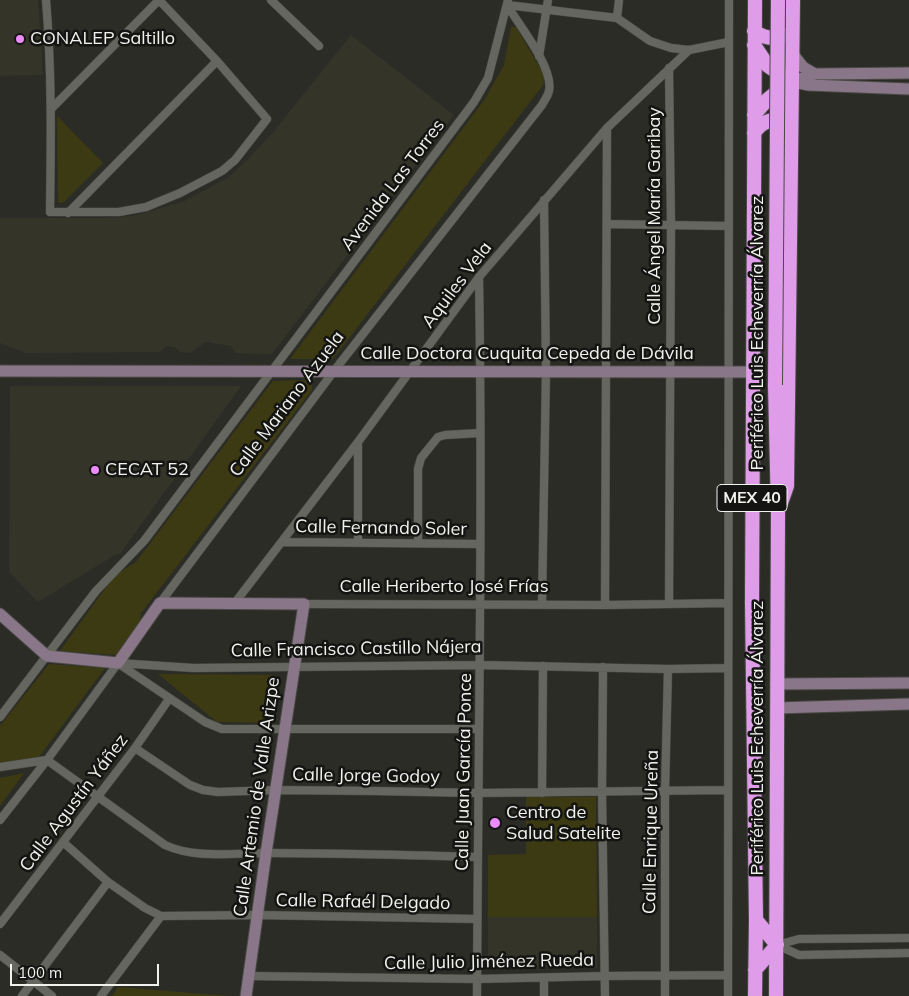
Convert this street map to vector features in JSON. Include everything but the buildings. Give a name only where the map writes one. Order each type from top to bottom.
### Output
[{"type":"highway","name":"Periférico Luis Echeverría Álvarez","points":[[755,0],[752,603],[756,920],[755,996]]},
{"type":"highway","name":"Periférico Luis Echeverría Álvarez","points":[[776,996],[778,512],[775,385],[778,0]]},
{"type":"highway","points":[[778,512],[787,486],[791,82],[794,0]]},
{"type":"highway","points":[[791,82],[768,66],[754,38],[784,36],[794,30]]},
{"type":"highway","points":[[754,114],[775,93],[791,82]]},
{"type":"highway","points":[[754,132],[765,121],[773,120],[780,120],[792,128]]},
{"type":"highway","points":[[755,970],[777,945],[756,920]]},
{"type":"street","points":[[46,0],[50,38],[50,212],[119,212],[146,207],[180,193],[222,171],[236,160],[267,119],[217,61],[159,0],[51,110]]},
{"type":"street","points":[[271,0],[319,46]]},
{"type":"street","points":[[539,56],[548,0]]},
{"type":"street","points":[[617,18],[619,0]]},
{"type":"street","points":[[728,996],[729,0]]},
{"type":"street","points":[[507,3],[617,18],[650,41],[671,48],[689,50],[729,42]]},
{"type":"street","name":"Calle Mariano Azuela","points":[[0,820],[47,760],[160,603],[334,371],[542,105],[549,92],[548,76],[539,56],[507,3]]},
{"type":"street","name":"Avenida Las Torres","points":[[0,717],[96,591],[144,541],[482,90],[493,62],[507,3]]},
{"type":"street","name":"Aquiles Vela","points":[[234,604],[358,442],[479,277],[607,128],[689,50]]},
{"type":"street","points":[[792,52],[803,67],[815,74]]},
{"type":"street","points":[[68,213],[217,61]]},
{"type":"street","name":"Calle Ángel María Garibay","points":[[669,68],[671,225],[670,604]]},
{"type":"street","points":[[791,82],[815,74],[909,74]]},
{"type":"street","points":[[791,82],[808,85],[909,88]]},
{"type":"street","points":[[605,605],[607,128]]},
{"type":"street","points":[[542,604],[546,372],[544,200]]},
{"type":"street","points":[[608,224],[728,226]]},
{"type":"street","name":"Calle Juan García Ponce","points":[[477,996],[481,371],[479,277]]},
{"type":"street","name":"Calle Doctora Cuquita Cepeda de Dávila","points":[[0,371],[753,372]]},
{"type":"street","points":[[418,543],[418,469],[421,458],[434,440],[441,436],[480,432]]},
{"type":"street","points":[[358,442],[358,543]]},
{"type":"street","name":"Calle Fernando Soler","points":[[282,542],[479,544]]},
{"type":"street","name":"Calle Heriberto José Frías","points":[[160,603],[728,604]]},
{"type":"street","name":"Calle Artemio de Valle Arizpe","points":[[246,996],[304,604]]},
{"type":"street","points":[[0,614],[48,656]]},
{"type":"street","name":"Calle Francisco Castillo Nájera","points":[[48,656],[172,667],[480,665],[668,669],[728,668]]},
{"type":"street","points":[[118,663],[169,700],[205,722],[222,729],[479,729]]},
{"type":"street","points":[[542,793],[543,666]]},
{"type":"street","points":[[603,667],[602,792],[605,996]]},
{"type":"street","name":"Calle Enrique Ureña","points":[[665,996],[665,791],[668,669]]},
{"type":"street","points":[[776,684],[909,683]]},
{"type":"street","name":"Calle Agustín Yáñez","points":[[0,924],[135,748],[169,700]]},
{"type":"street","points":[[776,708],[909,704]]},
{"type":"street","name":"Calle Jorge Godoy","points":[[135,748],[190,785],[203,790],[218,792],[275,790],[542,793],[728,790]]},
{"type":"street","points":[[0,767],[47,760],[98,795],[164,845],[177,851],[195,853],[478,857]]},
{"type":"street","name":"Calle Rafaél Delgado","points":[[63,842],[108,882],[145,908],[161,916],[257,915],[477,919]]},
{"type":"street","points":[[22,996],[108,882]]},
{"type":"street","points":[[101,996],[161,916]]},
{"type":"street","points":[[777,945],[799,939],[909,938]]},
{"type":"street","points":[[777,945],[799,955],[909,953]]},
{"type":"street","points":[[0,955],[52,996]]},
{"type":"street","name":"Calle Julio Jiménez Rueda","points":[[249,976],[477,980],[728,975]]},
{"type":"street","points":[[544,978],[544,996]]},
{"type":"shaded area","name":"CONALEP Saltillo","points":[[0,0],[38,0],[43,75],[0,76]]},
{"type":"shaded area","points":[[511,27],[516,27],[545,76],[543,85],[333,359],[290,359],[485,99],[504,65]]},
{"type":"shaded area","points":[[351,35],[454,115],[272,354],[235,353],[231,346],[206,342],[190,353],[180,352],[175,347],[166,346],[160,352],[26,353],[0,343],[0,218],[102,218],[132,216],[183,202],[229,177],[251,156],[274,131]]},
{"type":"shaded area","points":[[57,116],[103,163],[64,202],[58,203]]},
{"type":"shaded area","points":[[307,380],[312,384],[312,390],[141,613],[140,625],[117,655],[60,651],[115,575],[136,562],[273,381]]},
{"type":"shaded area","name":"CECAT 52","points":[[10,386],[241,386],[120,554],[115,555],[38,602],[9,572]]},
{"type":"shaded area","points":[[49,664],[105,668],[39,757],[0,763],[0,726]]},
{"type":"shaded area","points":[[158,674],[276,675],[270,723],[217,722]]},
{"type":"shaded area","points":[[24,773],[0,806],[0,778]]},
{"type":"shaded area","points":[[526,797],[596,797],[597,917],[488,917],[488,855],[526,854]]},
{"type":"shaded area","points":[[488,917],[597,917],[597,968],[488,967]]},
{"type":"shaded area","points":[[118,987],[229,996],[112,996]]},
{"type":"place","name":"CONALEP Saltillo","points":[[20,39]]},
{"type":"place","name":"CECAT 52","points":[[95,470]]},
{"type":"place","name":"Centro de Salud Satelite","points":[[495,823]]}]
